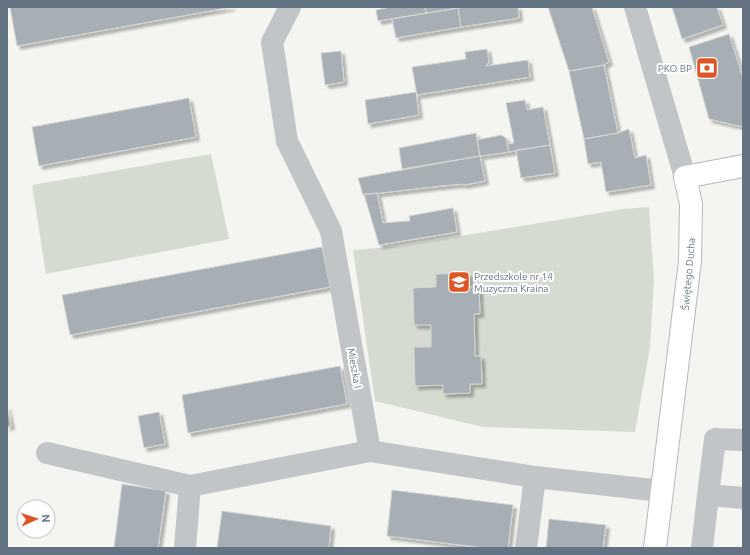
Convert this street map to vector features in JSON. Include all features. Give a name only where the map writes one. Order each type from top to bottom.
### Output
[{"type":"main road","points":[[685,177],[743,166]]},
{"type":"main road","name":"Świętego Ducha","points":[[655,548],[690,261],[691,204],[685,177]]},
{"type":"street","name":"Mieszka I","points":[[290,7],[272,42],[287,141],[331,230],[370,451]]},
{"type":"street","name":"Świętego Ducha","points":[[635,7],[685,177]]},
{"type":"street","points":[[702,548],[715,439],[743,440]]},
{"type":"street","points":[[47,453],[190,486],[370,451],[535,477],[662,491]]},
{"type":"street","points":[[526,548],[535,477]]},
{"type":"street","points":[[185,548],[190,486]]},
{"type":"street","points":[[708,495],[743,498]]},
{"type":"shaded area","points":[[211,154],[229,239],[46,274],[32,185]]},
{"type":"shaded area","points":[[649,207],[654,281],[650,347],[635,432],[483,427],[375,401],[353,250],[401,246],[623,209]]},
{"type":"building","points":[[10,7],[232,7],[17,46]]},
{"type":"building","points":[[391,7],[425,7],[426,13],[378,21],[376,10]]},
{"type":"building","points":[[425,7],[465,7],[426,13]]},
{"type":"building","points":[[518,7],[519,18],[461,27],[458,8]]},
{"type":"building","points":[[548,7],[592,7],[609,62],[604,65],[569,71]]},
{"type":"building","points":[[672,7],[717,7],[723,25],[682,39]]},
{"type":"building","points":[[458,8],[461,27],[396,38],[392,19]]},
{"type":"building","points":[[729,34],[743,78],[743,127],[709,119],[689,47]]},
{"type":"building","points":[[487,49],[489,62],[486,66],[528,60],[530,77],[417,95],[412,67],[466,59],[465,52]]},
{"type":"building","points":[[341,51],[344,82],[325,85],[321,53]]},
{"type":"building","points":[[604,65],[618,133],[584,139],[569,71]]},
{"type":"building","points":[[416,92],[419,115],[368,124],[365,100]]},
{"type":"building","points":[[189,98],[196,137],[39,166],[32,127]]},
{"type":"building","points":[[525,100],[527,110],[543,107],[550,145],[509,152],[507,144],[514,143],[506,103]]},
{"type":"building","points":[[629,129],[635,158],[646,155],[651,185],[606,192],[601,162],[588,164],[584,139],[618,133]]},
{"type":"building","points":[[476,133],[480,156],[402,169],[399,148]]},
{"type":"building","points":[[501,135],[506,138],[509,152],[480,156],[477,140]]},
{"type":"building","points":[[550,145],[555,173],[521,178],[516,150]]},
{"type":"building","points":[[480,156],[485,181],[464,185],[441,186],[363,195],[358,178]]},
{"type":"building","points":[[377,193],[383,223],[410,221],[409,216],[453,208],[457,232],[379,245],[364,194]]},
{"type":"building","points":[[322,247],[330,287],[70,335],[62,295]]},
{"type":"building","points":[[469,273],[469,287],[479,287],[480,314],[474,314],[475,356],[481,356],[482,384],[470,384],[470,393],[443,394],[443,385],[415,386],[414,347],[431,347],[431,325],[414,325],[413,288],[436,287],[436,274]]},
{"type":"building","points":[[340,366],[347,404],[188,433],[182,395]]},
{"type":"building","points":[[7,406],[11,426],[7,427]]},
{"type":"building","points":[[159,412],[165,444],[144,448],[138,416]]},
{"type":"building","points":[[122,484],[166,491],[158,548],[114,548]]},
{"type":"building","points":[[392,490],[513,505],[508,548],[485,548],[387,536]]},
{"type":"building","points":[[222,511],[331,526],[329,548],[217,548]]},
{"type":"building","points":[[549,519],[606,525],[603,548],[546,548]]},
{"type":"place","name":"PKO BP","points":[[707,68]]},
{"type":"place","name":"Przedszkole nr 14 Muzyczna Kraina","points":[[459,282]]}]
